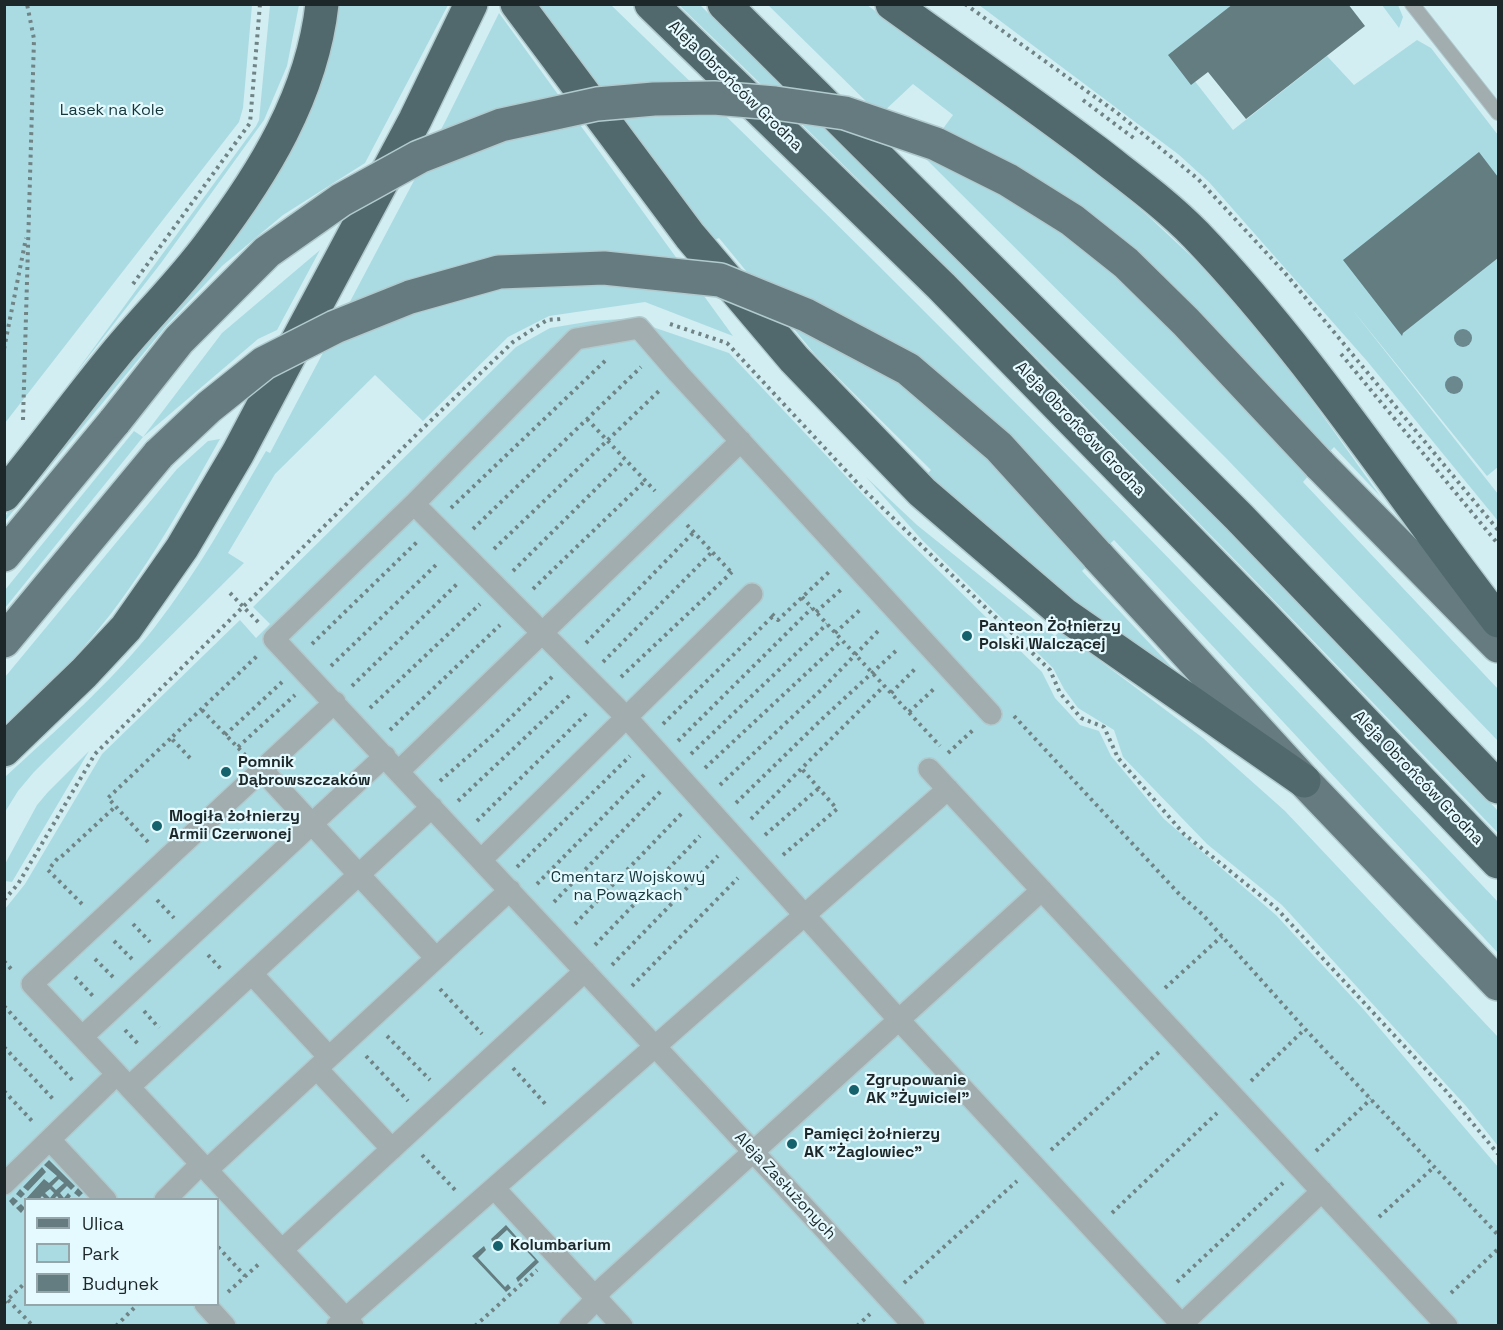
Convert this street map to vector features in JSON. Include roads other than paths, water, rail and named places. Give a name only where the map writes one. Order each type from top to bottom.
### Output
[{"type":"highway","points":[[4,495],[114,356],[209,245],[260,171],[280,137],[299,97],[311,59],[322,4]]},
{"type":"highway","points":[[4,750],[84,674],[126,627],[182,548],[238,453],[415,120],[471,4]]},
{"type":"highway","points":[[517,4],[705,253],[794,359],[922,492],[1064,614],[1304,781]]},
{"type":"highway","name":"Aleja Obrońców Grodna","points":[[651,4],[941,286],[1260,613],[1498,862]]},
{"type":"highway","points":[[724,4],[1239,517],[1498,787]]},
{"type":"highway","points":[[892,4],[1068,130],[1132,179],[1194,234],[1288,339],[1498,621]]},
{"type":"main road","points":[[4,555],[179,340],[267,252],[341,200],[419,157],[501,125],[597,104],[654,99],[714,98],[775,103],[845,113],[936,144],[1008,180],[1072,220],[1126,263],[1186,321],[1319,464],[1498,646]]},
{"type":"main road","points":[[4,640],[159,454],[209,407],[264,363],[335,327],[410,297],[499,272],[604,268],[720,280],[806,315],[908,369],[999,447],[1304,781],[1498,984]]},
{"type":"street","points":[[991,714],[845,557],[847,555],[639,328],[576,339],[414,504],[627,718],[899,1020],[1182,1325],[1322,1191]]},
{"type":"street","points":[[399,771],[741,441]]},
{"type":"street","name":"Aleja Zasłużonych","points":[[414,504],[274,639],[914,1326]]},
{"type":"street","points":[[481,860],[752,594]]},
{"type":"street","points":[[335,702],[32,984],[281,1248],[345,1323],[471,1208],[948,789]]},
{"type":"street","points":[[82,1037],[312,823],[380,751]]},
{"type":"street","points":[[929,769],[1440,1318]]},
{"type":"street","points":[[261,771],[436,958]]},
{"type":"street","points":[[4,1184],[91,1100],[156,1063],[432,807]]},
{"type":"street","points":[[570,1326],[603,1288],[1042,890]]},
{"type":"street","points":[[167,1198],[323,1063],[510,891]]},
{"type":"street","points":[[281,1248],[586,972]]},
{"type":"street","points":[[252,974],[323,1063],[399,1143]]},
{"type":"street","points":[[50,1140],[104,1198]]},
{"type":"street","points":[[494,1188],[622,1326]]},
{"type":"street","points":[[206,1306],[225,1326]]},
{"type":"lane","points":[[1412,4],[1498,114]]},
{"type":"place","name":"Panteon Żołnierzy Polski Walczącej","points":[[967,636]]},
{"type":"place","name":"Pomnik Dąbrowszczaków","points":[[226,772]]},
{"type":"place","name":"Mogiła żołnierzy Armii Czerwonej","points":[[157,826]]},
{"type":"place","name":"Zgrupowanie AK \"Żywiciel\"","points":[[854,1090]]},
{"type":"place","name":"Pamięci żołnierzy AK \"Żaglowiec\"","points":[[792,1144]]},
{"type":"place","name":"Kolumbarium","points":[[498,1246]]},
{"type":"park label","name":"Lasek na Kole","points":[[112,111]]},
{"type":"park label","name":"Cmentarz Wojskowy na Powązkach","points":[[628,887]]}]
